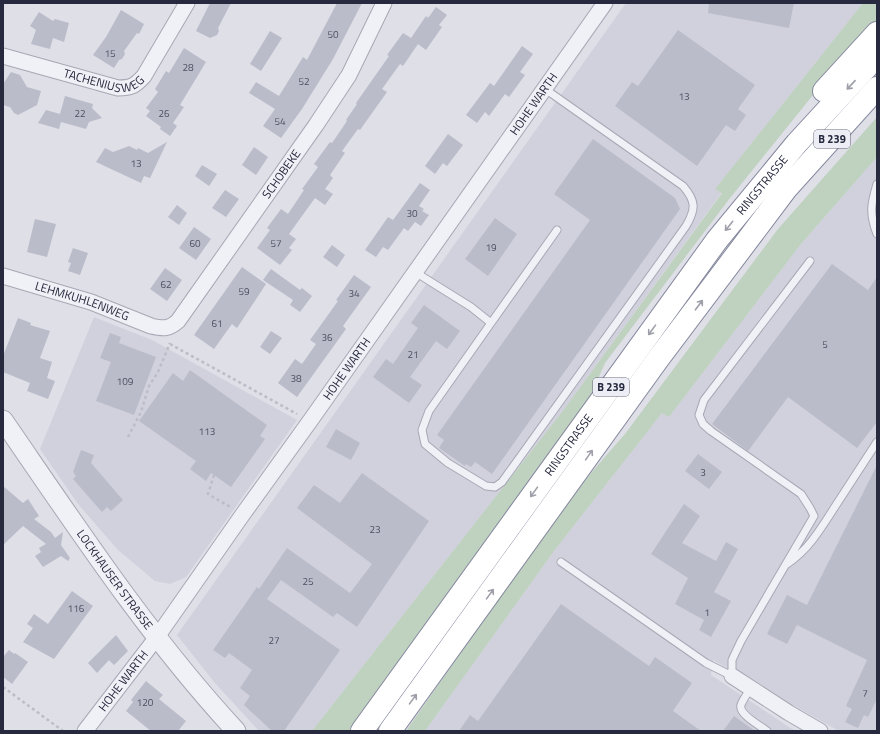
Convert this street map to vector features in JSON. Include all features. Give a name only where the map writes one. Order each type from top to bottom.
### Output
[{"type":"highway","points":[[797,143],[820,95],[877,33]]},
{"type":"highway","name":"RINGSTRASSE","points":[[362,731],[718,240],[797,143],[877,56]]},
{"type":"highway","name":"RINGSTRASSE","points":[[390,731],[658,359],[786,189],[877,88]]},
{"type":"highway","points":[[786,189],[823,165],[877,106]]},
{"type":"street","name":"TACHENIUSWEG","points":[[3,56],[118,88],[129,88],[138,83],[144,76],[188,3]]},
{"type":"street","name":"SCHOBEKE","points":[[161,328],[171,327],[178,321],[316,125],[349,74],[384,3]]},
{"type":"street","name":"HOHE WARTH","points":[[85,731],[157,637],[605,3]]},
{"type":"street","name":"LEHMKUHLENWEG","points":[[3,276],[91,302],[151,326],[161,328]]},
{"type":"street","name":"LOCKHAUSER STRASSE","points":[[3,420],[87,542],[157,637],[236,731]]},
{"type":"street","points":[[732,676],[820,731]]},
{"type":"lane","points":[[545,89],[683,186],[690,194],[694,206],[692,215],[502,482],[495,487],[486,486],[448,463],[425,444],[422,430],[429,411],[557,230]]},
{"type":"lane","points":[[877,184],[871,203],[872,222],[877,234]]},
{"type":"lane","points":[[561,562],[706,664],[732,676],[732,660],[741,641],[812,522],[814,516],[801,494],[711,431],[703,424],[699,415],[704,400],[810,261]]},
{"type":"lane","points":[[415,272],[470,307],[491,323]]},
{"type":"lane","points":[[785,566],[798,557],[818,533],[877,442]]},
{"type":"lane","points":[[751,688],[741,704],[741,711],[767,731]]},
{"type":"path","points":[[128,437],[141,412],[149,386],[158,372],[170,344],[310,421]]},
{"type":"path","points":[[214,475],[208,494],[243,514]]},
{"type":"path","points":[[3,687],[63,731]]},
{"type":"shaded area","points":[[626,3],[863,3],[716,188],[722,192],[562,412],[312,731],[259,731],[215,683],[177,635]]},
{"type":"shaded area","points":[[877,157],[877,731],[839,731],[713,660],[711,675],[795,731],[425,731],[554,551],[662,413],[669,417],[801,244]]},
{"type":"shaded area","points":[[94,317],[152,340],[297,420],[186,577],[170,584],[155,581],[118,550],[78,504],[40,449]]},
{"type":"green space","points":[[863,3],[877,3],[877,20],[813,95],[730,198],[605,363],[587,403],[350,731],[312,731],[562,412],[722,193],[715,189]]},
{"type":"green space","points":[[877,117],[877,157],[801,244],[669,417],[662,413],[554,551],[425,731],[406,731],[570,497],[625,434],[778,229]]},
{"type":"building","points":[[210,3],[231,3],[218,28],[219,31],[217,35],[210,38],[196,31]]},
{"type":"building","points":[[337,3],[362,3],[333,59],[302,109],[281,138],[263,126],[275,109],[249,93],[256,82],[279,96],[303,57],[307,60]]},
{"type":"building","points":[[709,3],[794,3],[789,28],[708,13]]},
{"type":"building","points":[[436,7],[447,15],[439,25],[442,27],[426,50],[418,44],[403,66],[400,64],[382,89],[387,92],[360,130],[358,129],[342,151],[345,153],[330,175],[333,178],[325,189],[333,194],[325,205],[315,198],[289,234],[296,239],[289,248],[292,250],[280,265],[257,248],[270,230],[267,228],[281,209],[288,214],[304,190],[302,189],[318,167],[314,164],[330,142],[332,143],[347,121],[346,120],[357,104],[356,103],[403,33],[411,38],[426,16],[428,18]]},
{"type":"building","points":[[121,10],[144,24],[139,34],[137,33],[124,51],[125,54],[122,59],[119,60],[114,68],[93,55],[106,37]]},
{"type":"building","points":[[39,12],[53,21],[55,19],[69,23],[64,42],[53,38],[50,49],[31,44],[36,30],[30,26]]},
{"type":"building","points":[[678,30],[755,85],[738,109],[746,115],[735,131],[726,125],[697,166],[615,106],[632,82],[638,86]]},
{"type":"building","points":[[270,31],[282,38],[261,71],[250,64]]},
{"type":"building","points":[[522,46],[533,54],[520,72],[525,75],[509,97],[505,94],[489,116],[485,112],[477,123],[466,115],[490,83],[494,86]]},
{"type":"building","points":[[184,48],[206,62],[180,105],[184,107],[173,123],[177,126],[170,136],[146,116],[150,111],[146,108],[158,92],[155,89],[166,71],[169,73]]},
{"type":"building","points":[[11,72],[20,75],[27,87],[41,91],[37,105],[18,115],[14,113],[10,107],[3,105],[3,84]]},
{"type":"building","points":[[65,96],[93,104],[92,108],[102,118],[89,122],[86,129],[61,122],[59,129],[38,123],[46,110],[60,114]]},
{"type":"building","points":[[448,134],[463,145],[447,166],[443,163],[435,174],[425,166]]},
{"type":"building","points":[[593,139],[675,198],[680,209],[492,474],[475,462],[471,467],[466,464],[465,466],[439,448],[444,440],[437,435],[590,220],[554,194]]},
{"type":"building","points":[[167,142],[150,178],[144,176],[141,183],[96,162],[105,148],[113,152],[129,146],[137,150],[138,148],[148,153]]},
{"type":"building","points":[[254,147],[268,157],[256,175],[242,165]]},
{"type":"building","points":[[202,165],[217,174],[209,186],[195,176]]},
{"type":"building","points":[[420,183],[430,190],[419,206],[424,209],[422,211],[429,215],[421,226],[415,222],[408,231],[404,228],[388,250],[383,247],[376,257],[365,250],[388,217],[393,220]]},
{"type":"building","points":[[225,190],[239,199],[226,217],[212,208]]},
{"type":"building","points":[[177,205],[187,213],[179,225],[168,217]]},
{"type":"building","points":[[495,218],[517,234],[488,276],[465,259]]},
{"type":"building","points":[[35,219],[56,224],[47,257],[27,252]]},
{"type":"building","points":[[194,227],[211,239],[196,260],[179,248]]},
{"type":"building","points":[[332,245],[345,255],[337,267],[323,257]]},
{"type":"building","points":[[73,248],[88,253],[80,275],[68,271],[71,263],[68,262]]},
{"type":"building","points":[[832,264],[868,290],[877,277],[877,422],[857,448],[788,397],[748,451],[712,424]]},
{"type":"building","points":[[242,267],[266,284],[237,328],[232,324],[214,349],[194,335]]},
{"type":"building","points":[[165,268],[182,280],[167,301],[150,289]]},
{"type":"building","points":[[271,269],[300,290],[302,288],[312,296],[300,312],[290,305],[293,300],[263,280]]},
{"type":"building","points":[[354,275],[371,287],[343,326],[346,329],[297,397],[278,383],[295,359],[302,364],[316,344],[310,340],[338,301],[336,300]]},
{"type":"building","points":[[424,305],[460,331],[447,349],[436,341],[410,377],[422,385],[409,403],[373,377],[386,359],[393,364],[418,328],[411,323]]},
{"type":"building","points":[[18,318],[31,323],[30,325],[50,331],[40,358],[52,362],[47,378],[55,381],[48,399],[27,391],[30,383],[3,372],[3,356]]},
{"type":"building","points":[[271,331],[282,338],[270,354],[260,347]]},
{"type":"building","points":[[110,333],[121,337],[119,343],[156,357],[134,415],[96,401],[111,362],[100,358]]},
{"type":"building","points":[[190,370],[267,425],[260,436],[265,439],[231,487],[211,473],[206,481],[190,469],[196,461],[139,421],[173,373],[183,381]]},
{"type":"building","points":[[336,429],[360,443],[351,460],[326,447]]},
{"type":"building","points":[[81,450],[94,455],[91,463],[123,500],[111,511],[107,507],[102,512],[73,479],[76,476],[73,472]]},
{"type":"building","points":[[698,454],[722,472],[709,489],[685,471]]},
{"type":"building","points":[[877,465],[877,699],[868,717],[864,715],[858,728],[845,722],[852,709],[846,706],[867,660],[797,625],[787,644],[767,634],[787,595],[807,605]]},
{"type":"building","points":[[362,473],[429,521],[357,627],[337,613],[333,617],[281,580],[267,599],[340,650],[284,731],[272,731],[244,705],[250,696],[240,688],[252,670],[229,653],[225,658],[213,650],[257,587],[259,589],[287,548],[350,593],[372,564],[297,508],[314,485],[340,503]]},
{"type":"building","points":[[3,486],[23,503],[28,499],[39,516],[34,519],[51,532],[55,538],[63,532],[61,545],[70,558],[68,561],[61,556],[43,567],[35,556],[41,552],[39,548],[46,544],[23,526],[3,545]]},
{"type":"building","points":[[684,504],[700,516],[682,543],[716,561],[726,542],[738,549],[714,592],[731,601],[711,637],[699,630],[704,620],[675,604],[688,578],[651,554]]},
{"type":"building","points":[[72,591],[93,606],[54,659],[23,642],[33,628],[27,624],[34,614],[48,624]]},
{"type":"building","points":[[561,604],[649,666],[655,657],[692,683],[673,711],[701,731],[459,731],[470,715],[478,721]]},
{"type":"building","points":[[116,635],[128,651],[114,665],[109,660],[97,673],[88,663]]},
{"type":"building","points":[[9,650],[28,662],[12,684],[3,677],[3,657]]},
{"type":"building","points":[[146,681],[163,695],[159,699],[186,721],[178,731],[151,731],[126,711],[133,702],[131,700]]},
{"type":"building","points":[[734,716],[755,731],[723,731]]}]
